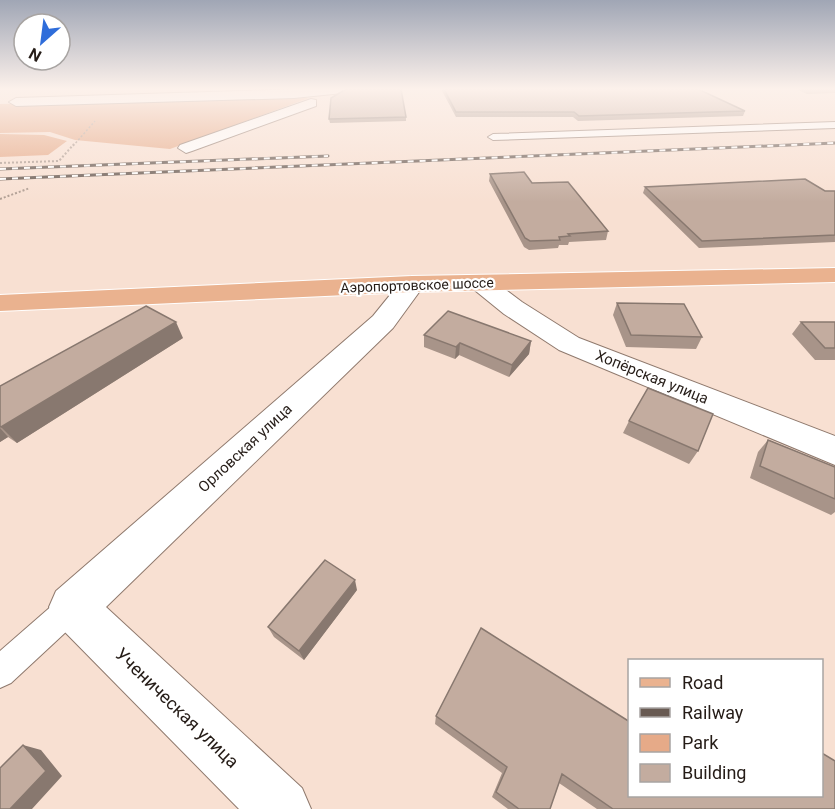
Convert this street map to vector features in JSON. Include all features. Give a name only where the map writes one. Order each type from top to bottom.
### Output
[{"type":"main road","name":"Аэропортовское шоссе","points":[[0,303],[412,284],[835,275]]},
{"type":"street","points":[[186,148],[245,127]]},
{"type":"street","name":"Хопёрская улица","points":[[481,283],[513,308],[569,344],[835,451]]},
{"type":"street","name":"Орловская улица","points":[[72,607],[383,322],[412,284]]},
{"type":"street","name":"Ученическая улица","points":[[72,607],[281,809]]},
{"type":"lane","points":[[493,137],[785,127]]},
{"type":"lane","points":[[0,672],[72,607]]},
{"type":"path","points":[[0,163],[59,161],[90,127]]},
{"type":"path","points":[[0,200],[30,188]]},
{"type":"green space","points":[[0,127],[231,127],[170,149],[75,140],[50,132],[0,133]]},
{"type":"green space","points":[[0,134],[44,135],[67,141],[48,155],[0,157]]},
{"type":"building","points":[[524,172],[532,183],[568,182],[608,231],[568,234],[570,236],[559,237],[560,240],[530,241],[525,238],[490,174]]},
{"type":"building","points":[[805,179],[825,191],[835,191],[835,235],[702,241],[645,187]]},
{"type":"building","points":[[617,303],[684,304],[702,337],[631,335]]},
{"type":"building","points":[[146,306],[176,322],[0,426],[0,386]]},
{"type":"building","points":[[448,311],[531,341],[512,365],[460,343],[456,347],[424,335]]},
{"type":"building","points":[[801,322],[835,322],[835,348],[825,348]]},
{"type":"building","points":[[648,388],[713,414],[698,451],[629,421]]},
{"type":"building","points":[[768,440],[835,467],[835,499],[760,466]]},
{"type":"building","points":[[325,560],[355,580],[299,651],[268,627]]},
{"type":"building","points":[[481,628],[628,721],[628,797],[823,797],[823,754],[835,761],[835,809],[613,809],[562,774],[550,809],[519,809],[496,792],[507,767],[436,716]]},
{"type":"building","points":[[23,745],[46,771],[10,809],[0,809],[0,768]]},
{"type":"railway","points":[[0,179],[835,143]]},
{"type":"railway","points":[[0,169],[328,156]]}]
